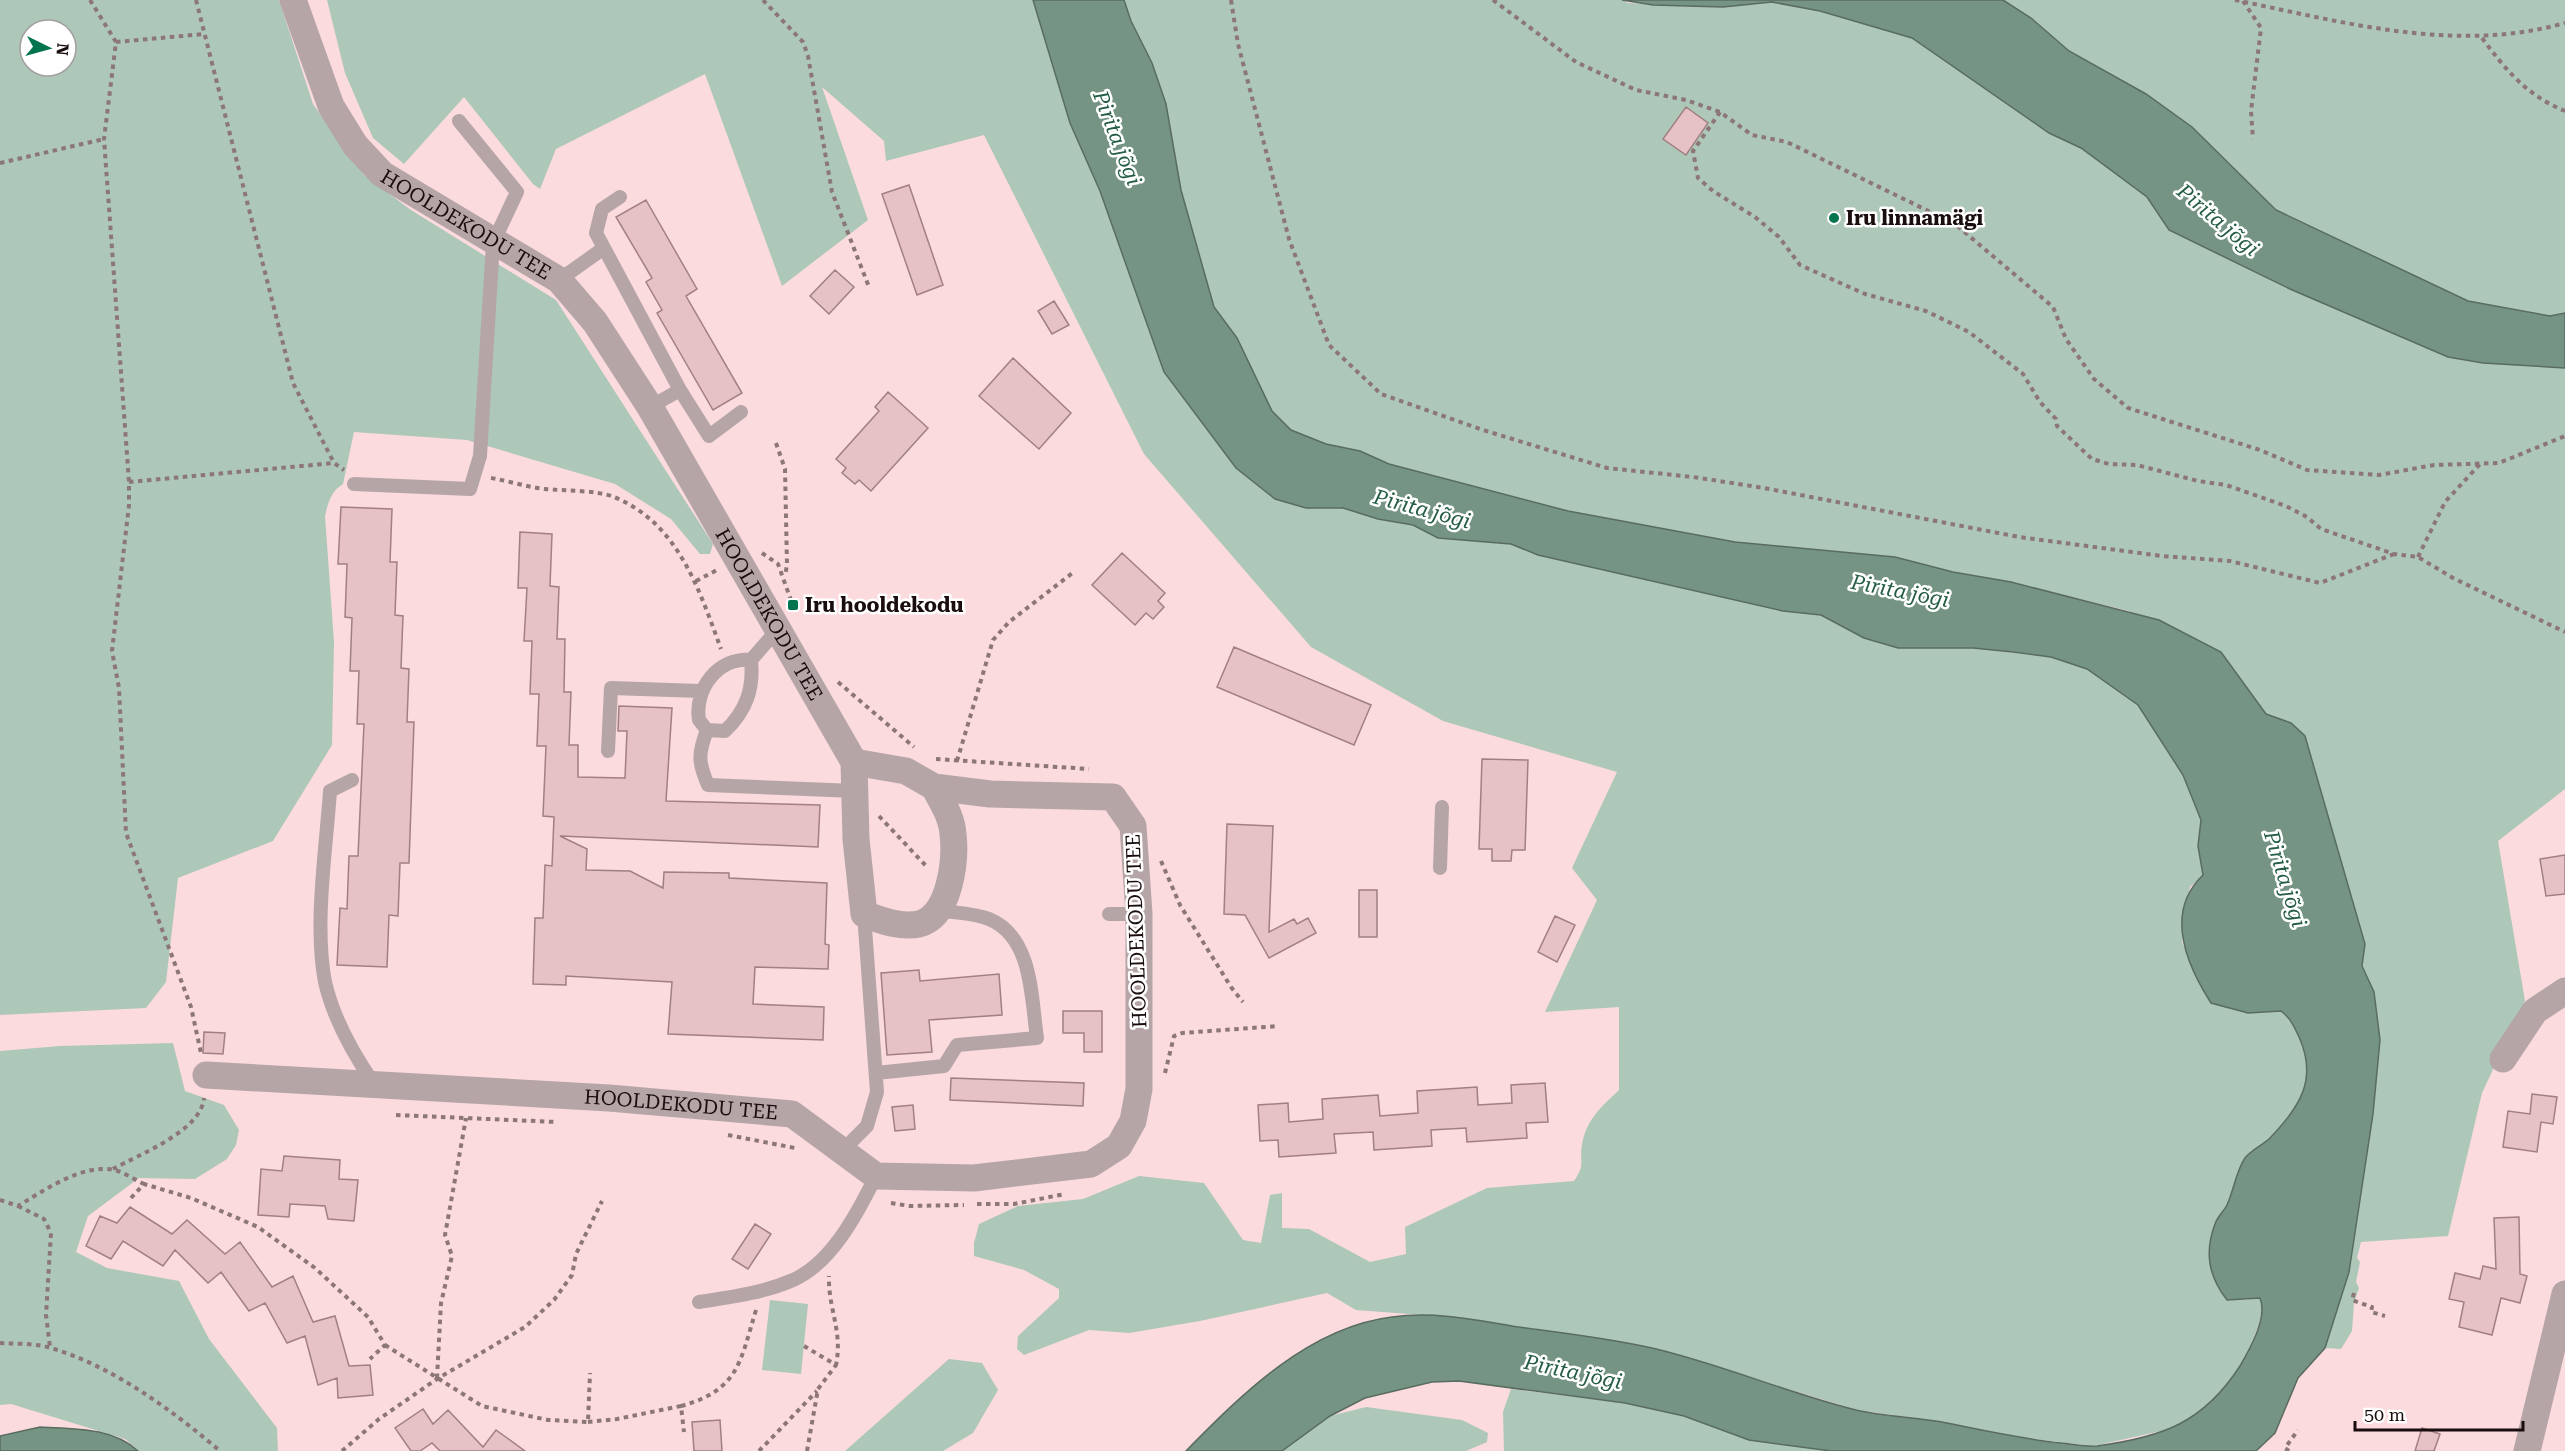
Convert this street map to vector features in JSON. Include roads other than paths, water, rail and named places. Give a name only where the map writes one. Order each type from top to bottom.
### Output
[{"type":"street","name":"HOOLDEKODU TEE","points":[[206,1075],[609,1098],[792,1114],[876,1176],[974,1178],[1091,1164],[1119,1146],[1132,1121],[1139,1089],[1139,914],[1133,826],[1113,797],[990,794],[934,787],[906,771],[854,762],[779,628],[650,408],[595,322],[559,280],[382,174],[355,145],[331,106],[292,0]]},
{"type":"street","points":[[854,762],[857,859],[864,914],[887,923],[920,924],[944,900],[953,834],[946,809],[934,787]]},
{"type":"street","points":[[2503,1059],[2535,1011],[2565,991]]},
{"type":"street","points":[[2527,1451],[2565,1294]]},
{"type":"lane","points":[[351,478],[470,489],[475,477],[480,456],[494,243],[517,192],[459,120]]},
{"type":"lane","points":[[620,197],[602,209],[597,233],[680,390],[709,436],[741,412]]},
{"type":"lane","points":[[559,280],[604,248]]},
{"type":"lane","points":[[650,408],[680,390]]},
{"type":"lane","points":[[751,660],[739,659],[727,665],[710,678],[700,691],[699,720],[707,730],[725,731],[738,720],[748,700],[753,676],[751,660],[779,628]]},
{"type":"lane","points":[[608,751],[611,688],[700,691]]},
{"type":"lane","points":[[707,730],[700,747],[700,765],[708,784],[855,791]]},
{"type":"lane","points":[[352,780],[330,791],[320,924],[326,983],[352,1053],[376,1086]]},
{"type":"lane","points":[[1440,867],[1442,807]]},
{"type":"lane","points":[[876,1073],[944,1066],[957,1045],[1037,1038],[1027,970],[1016,939],[989,920],[944,900]]},
{"type":"lane","points":[[842,1150],[867,1126],[877,1092],[864,914]]},
{"type":"lane","points":[[1109,914],[1139,914]]},
{"type":"lane","points":[[699,1302],[762,1291],[796,1279],[830,1251],[852,1221],[876,1176]]},
{"type":"water","name":"Pirita jõgi","points":[[1033,0],[1124,0],[1131,21],[1152,63],[1166,104],[1181,190],[1214,307],[1237,338],[1272,411],[1291,430],[1326,444],[1360,451],[1389,464],[1568,511],[1735,542],[1895,557],[1953,572],[2011,582],[2159,620],[2221,652],[2266,714],[2291,723],[2305,736],[2365,944],[2362,966],[2374,992],[2380,1040],[2373,1114],[2349,1272],[2325,1348],[2298,1378],[2275,1433],[2256,1451],[1831,1451],[1749,1440],[1684,1416],[1625,1403],[1459,1381],[1432,1382],[1365,1398],[1330,1416],[1282,1451],[1186,1451],[1254,1386],[1305,1349],[1333,1334],[1362,1323],[1408,1315],[1471,1319],[1635,1344],[1703,1362],[1856,1410],[1936,1421],[2032,1439],[2097,1446],[2142,1438],[2161,1432],[2196,1414],[2211,1401],[2240,1366],[2257,1333],[2262,1314],[2260,1298],[2227,1300],[2212,1273],[2210,1245],[2216,1221],[2227,1205],[2239,1169],[2250,1152],[2270,1138],[2290,1115],[2303,1092],[2307,1066],[2297,1033],[2290,1020],[2281,1011],[2248,1013],[2211,1003],[2202,988],[2187,955],[2182,921],[2184,905],[2191,890],[2203,875],[2198,846],[2201,820],[2183,775],[2138,705],[2087,669],[2051,657],[2013,652],[1973,648],[1898,648],[1864,638],[1821,615],[1783,611],[1538,555],[1511,544],[1438,538],[1413,525],[1378,519],[1343,508],[1306,508],[1275,499],[1236,468],[1164,372],[1100,191],[1070,123]]},
{"type":"water","name":"Pirita jõgi","points":[[1622,0],[2003,0],[2031,18],[2069,51],[2146,94],[2192,127],[2276,210],[2468,301],[2550,316],[2565,313],[2565,368],[2483,363],[2448,357],[2290,289],[2169,230],[2147,197],[2081,148],[2049,133],[1912,38],[1820,11],[1772,2],[1723,7],[1653,5]]},
{"type":"water","points":[[40,1427],[105,1433],[128,1443],[138,1451],[0,1451],[0,1436]]},
{"type":"place","name":"Iru linnamägi","points":[[1834,218]]},
{"type":"place","name":"Iru hooldekodu","points":[[793,605]]}]
